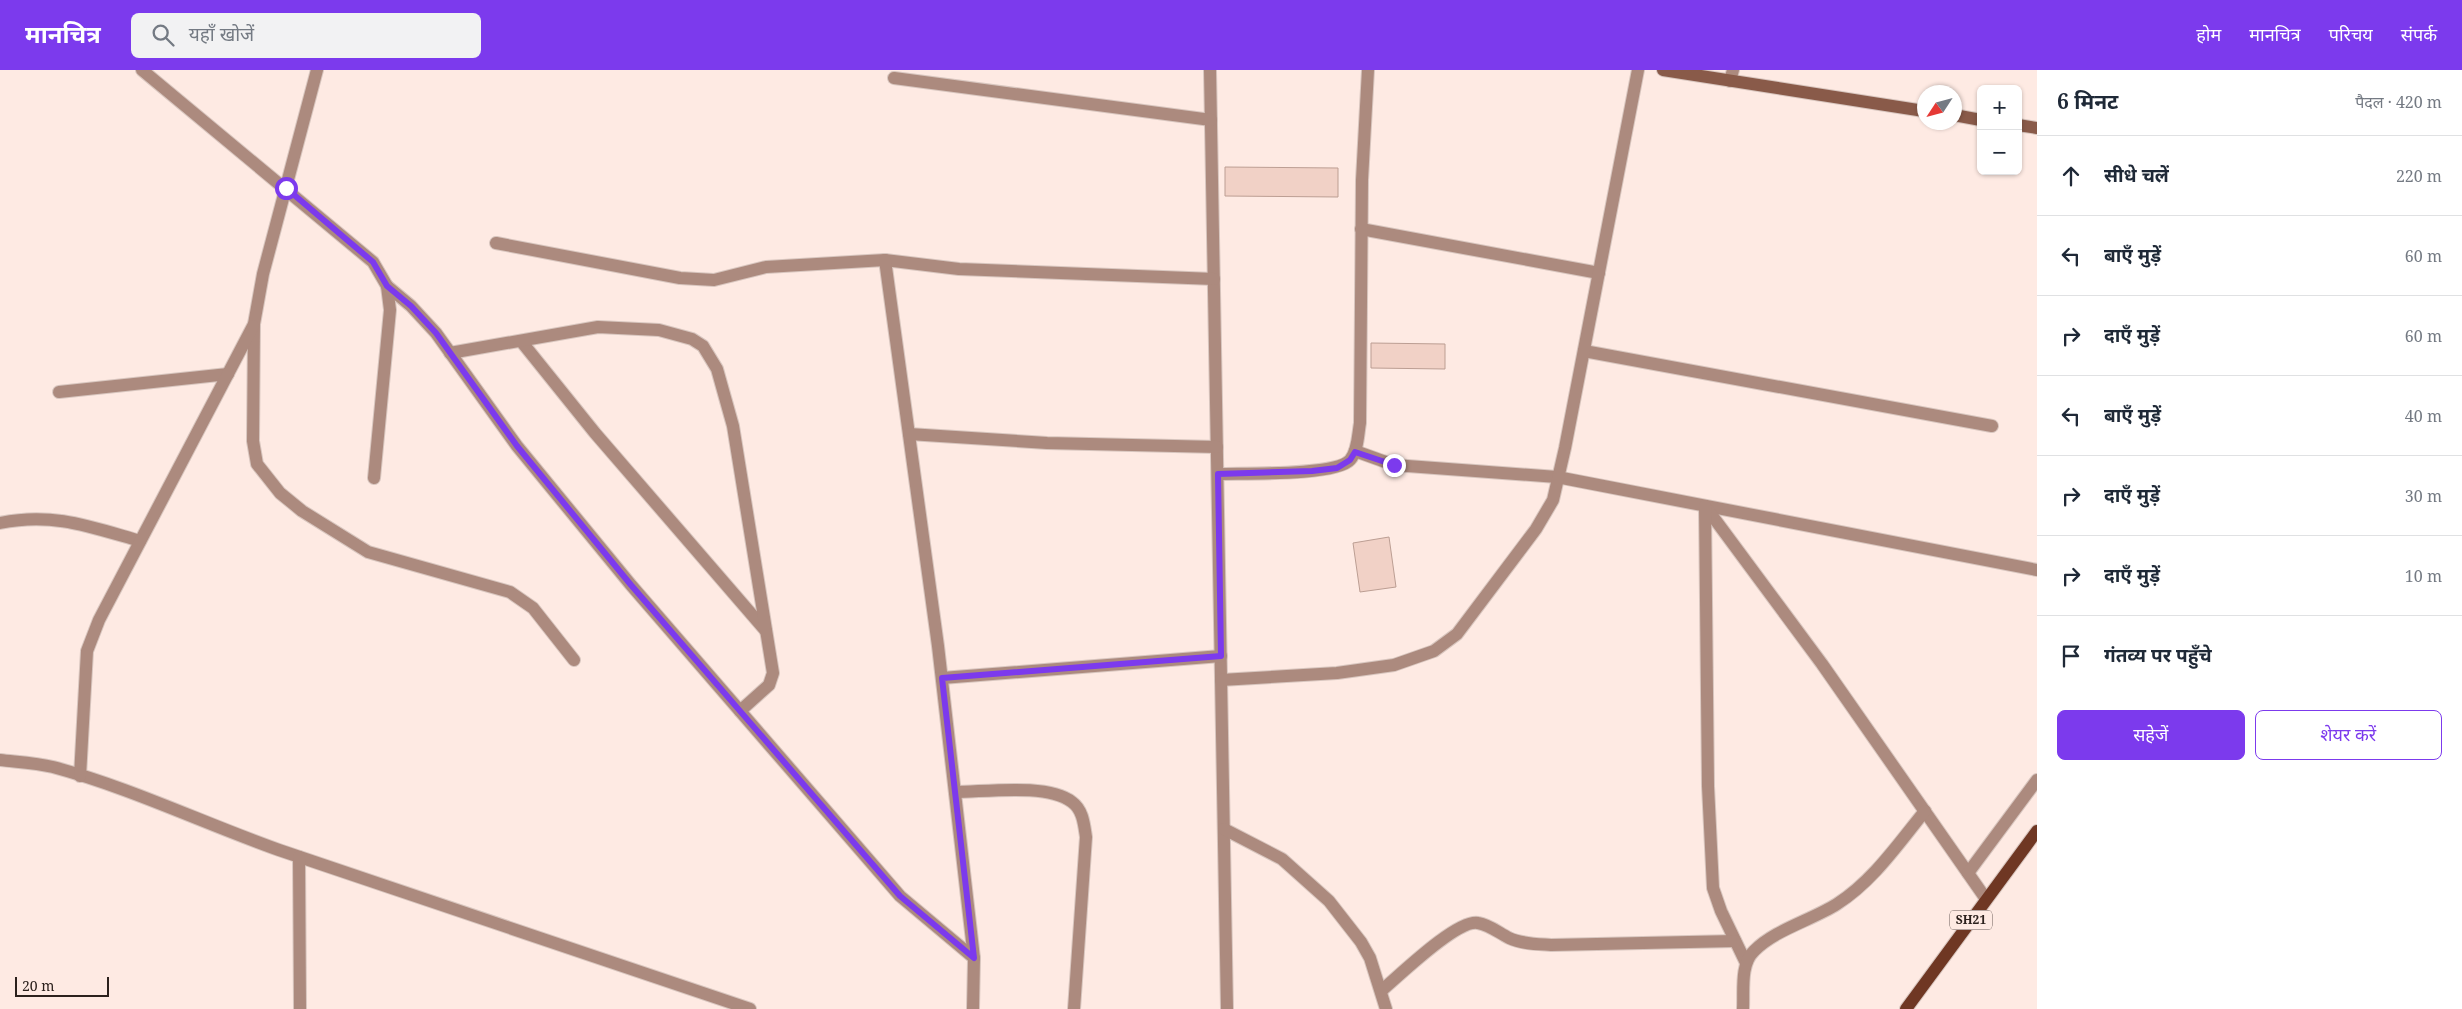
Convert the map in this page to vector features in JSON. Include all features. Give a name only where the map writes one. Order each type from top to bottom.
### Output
[{"type":"main road","name":"SH21","points":[[1906,1009],[2037,832]]},
{"type":"street","points":[[142,70],[373,262],[387,286],[411,306],[436,333],[517,446],[631,585],[900,896],[974,958]]},
{"type":"street","points":[[317,70],[262,274],[254,324],[253,441],[258,464],[280,493],[302,511],[368,552],[510,592],[533,608],[574,660]]},
{"type":"street","points":[[1210,70],[1227,1009]]},
{"type":"street","points":[[1218,474],[1312,471],[1337,468],[1350,460],[1355,452],[1360,423],[1362,229],[1368,70]]},
{"type":"street","points":[[1222,680],[1337,673],[1394,665],[1434,652],[1456,634],[1536,529],[1553,500],[1565,448],[1638,70]]},
{"type":"street","points":[[1662,70],[1731,76],[1917,110]]},
{"type":"street","points":[[894,78],[1212,120]]},
{"type":"street","points":[[1962,117],[1977,119]]},
{"type":"street","points":[[2022,126],[2037,128]]},
{"type":"street","points":[[1362,229],[1599,273]]},
{"type":"street","points":[[496,243],[680,278],[714,280],[766,268],[808,263],[885,260],[959,269],[1214,279]]},
{"type":"street","points":[[885,260],[942,678],[974,958],[973,1009]]},
{"type":"street","points":[[374,478],[390,310],[387,286]]},
{"type":"street","points":[[80,776],[87,651],[99,620],[254,324]]},
{"type":"street","points":[[450,353],[598,327],[659,330],[692,339],[703,346],[717,369],[733,426],[772,673],[769,685],[740,711]]},
{"type":"street","points":[[521,340],[595,433],[766,631]]},
{"type":"street","points":[[1584,351],[1992,426]]},
{"type":"street","points":[[59,392],[228,374]]},
{"type":"street","points":[[909,434],[1047,443],[1217,447]]},
{"type":"street","points":[[1355,452],[1394,465],[1557,477],[2037,570]]},
{"type":"street","points":[[1705,506],[1822,664],[1986,899]]},
{"type":"street","points":[[1705,506],[1708,776],[1713,888],[1721,911],[1746,963]]},
{"type":"street","points":[[0,523],[48,518],[72,521],[140,541]]},
{"type":"street","points":[[942,678],[1221,656]]},
{"type":"street","points":[[0,760],[51,767],[124,788],[213,826],[299,857],[750,1009]]},
{"type":"street","points":[[1968,873],[2037,780]]},
{"type":"street","points":[[955,792],[1037,791],[1058,795],[1073,802],[1082,815],[1086,836],[1074,1009]]},
{"type":"street","points":[[1743,1009],[1746,963],[1753,951],[1770,939],[1813,918],[1860,887],[1879,868],[1925,811]]},
{"type":"street","points":[[1224,829],[1282,859],[1329,901],[1361,942],[1370,958],[1386,1009]]},
{"type":"street","points":[[299,857],[300,1009]]},
{"type":"street","points":[[1381,991],[1458,928],[1476,922],[1491,927],[1510,939],[1524,943],[1551,946],[1735,941]]},
{"type":"building","points":[[1225,167],[1338,168],[1338,197],[1225,196]]},
{"type":"building","points":[[1371,343],[1445,344],[1445,369],[1371,368]]},
{"type":"building","points":[[1389,537],[1396,587],[1360,592],[1353,543]]},
{"type":"route","points":[[286,188],[373,262],[387,286],[411,306],[436,333],[517,446],[631,585],[900,896],[974,958],[942,678],[1221,656],[1218,474],[1312,471],[1337,468],[1350,460],[1355,452],[1394,465]]}]
